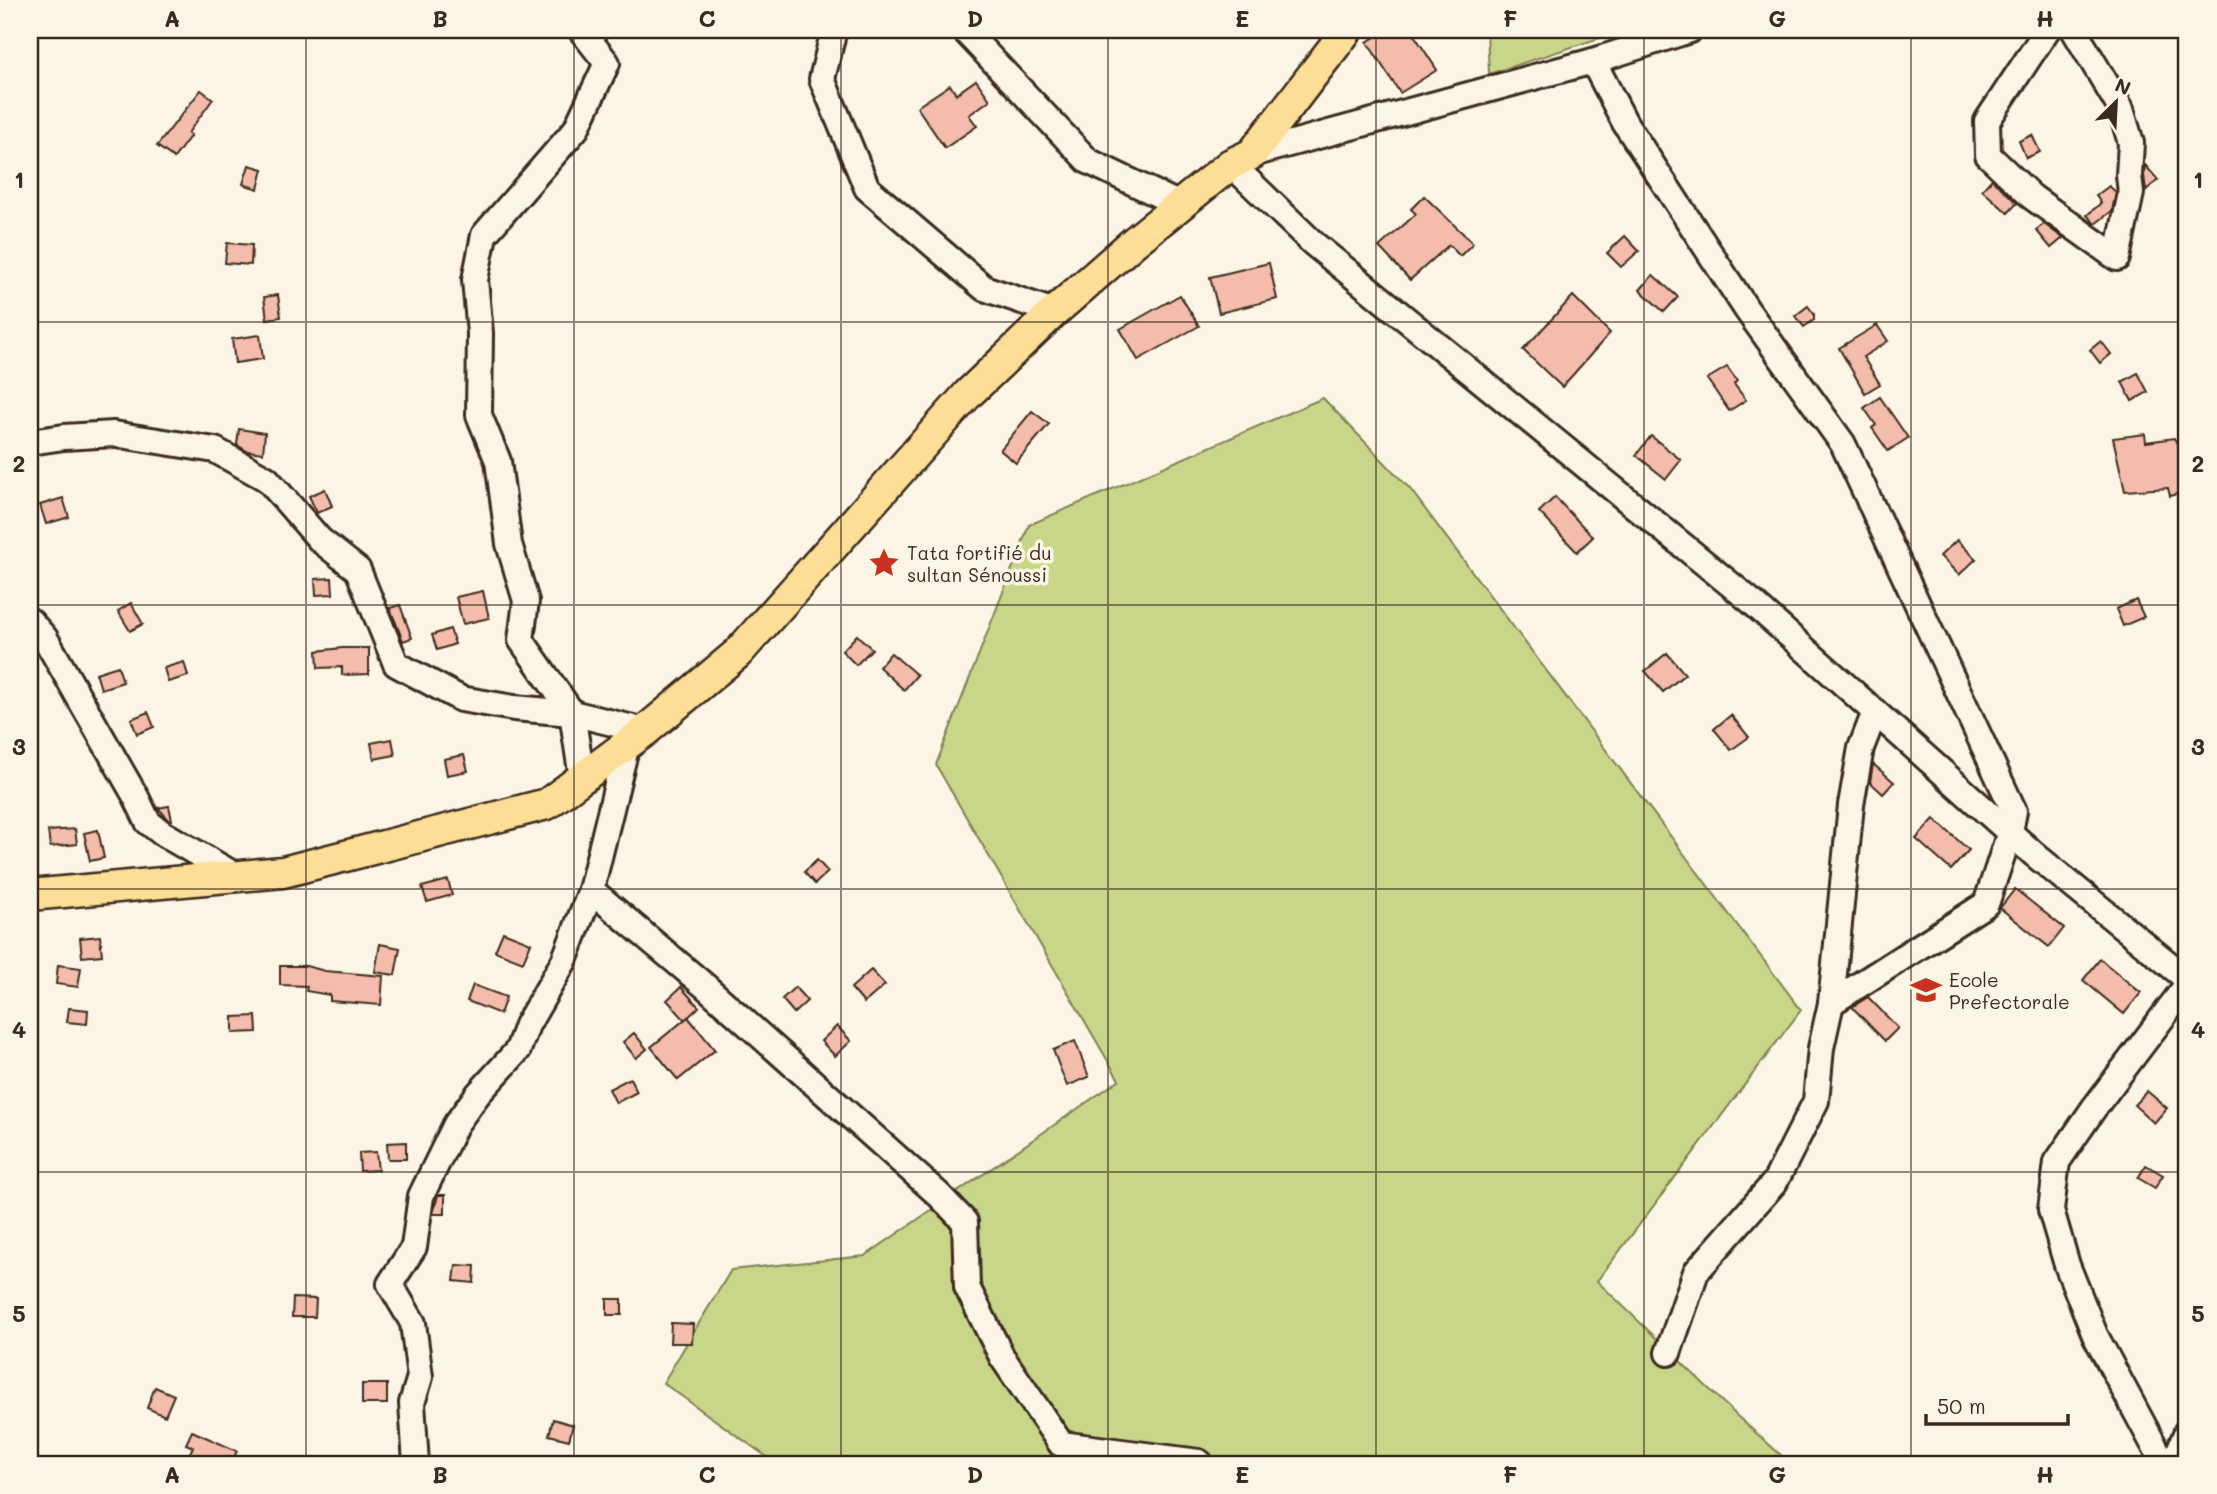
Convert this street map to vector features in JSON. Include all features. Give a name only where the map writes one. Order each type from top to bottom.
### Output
[{"type":"main road","points":[[30,895],[283,872],[547,804],[636,737],[737,653],[968,394],[1054,312],[1181,205],[1241,159],[1347,30]]},
{"type":"street","points":[[581,30],[607,63],[576,130],[484,235],[475,280],[480,333],[479,415],[498,461],[509,544],[526,601],[521,640],[572,713],[582,778]]},
{"type":"street","points":[[834,30],[822,79],[867,188],[984,288],[1054,312]]},
{"type":"street","points":[[964,30],[1088,161],[1181,205]]},
{"type":"street","points":[[1690,30],[1593,61],[1241,159],[1314,244],[1752,602],[2010,832],[2187,979]]},
{"type":"street","points":[[2048,30],[1987,121],[1988,155],[2032,197],[2117,258],[2131,193],[2131,143],[2122,109],[2074,30]]},
{"type":"street","points":[[1593,61],[1625,122],[1732,286],[1843,444],[2014,811],[2010,832],[1986,904],[1830,1003]]},
{"type":"street","points":[[30,442],[114,434],[215,450],[267,479],[320,540],[358,570],[396,664],[461,699],[514,708],[572,713],[636,737],[591,890],[564,961],[527,1025],[518,1050],[478,1094],[456,1124],[421,1196],[414,1247],[390,1284],[413,1323],[420,1377],[412,1403],[416,1464]]},
{"type":"street","points":[[30,621],[46,638],[148,822],[236,876]]},
{"type":"street","points":[[1668,1353],[1696,1272],[1775,1182],[1816,1101],[1821,1048],[1830,1003],[1851,806],[1861,748],[1875,712]]},
{"type":"street","points":[[591,890],[715,995],[939,1195],[965,1222],[967,1287],[1002,1357],[1061,1444],[1201,1464]]},
{"type":"street","points":[[2164,1464],[2095,1335],[2067,1265],[2051,1210],[2057,1162],[2094,1108],[2187,985]]},
{"type":"street","points":[[2174,1464],[2187,1431]]},
{"type":"green space","points":[[1487,30],[1624,30],[1489,74]]},
{"type":"green space","points":[[1323,398],[1410,489],[1801,1010],[1597,1281],[1737,1416],[1791,1464],[777,1464],[663,1383],[731,1270],[865,1256],[1119,1080],[936,765],[1029,525]]},
{"type":"building","points":[[1386,30],[1411,30],[1437,70],[1400,93],[1367,42]]},
{"type":"building","points":[[976,80],[990,100],[969,115],[977,126],[945,148],[917,107],[950,85],[956,94]]},
{"type":"building","points":[[201,90],[213,99],[188,133],[191,135],[174,158],[157,146]]},
{"type":"building","points":[[2032,135],[2040,152],[2026,158],[2019,141]]},
{"type":"building","points":[[249,165],[263,169],[258,189],[243,184]]},
{"type":"building","points":[[2145,165],[2158,180],[2146,191],[2144,175]]},
{"type":"building","points":[[1992,179],[2017,203],[2008,213],[1982,190]]},
{"type":"building","points":[[2109,186],[2116,192],[2112,211],[2095,224],[2087,215],[2101,203],[2096,196]]},
{"type":"building","points":[[1424,196],[1473,243],[1460,256],[1449,245],[1410,280],[1379,247],[1416,214],[1411,209]]},
{"type":"building","points":[[2044,224],[2063,238],[2051,248],[2036,230]]},
{"type":"building","points":[[1625,236],[1639,251],[1621,267],[1607,253]]},
{"type":"building","points":[[227,243],[252,245],[251,265],[225,263]]},
{"type":"building","points":[[1269,263],[1277,299],[1219,313],[1210,277]]},
{"type":"building","points":[[1653,275],[1678,297],[1664,312],[1640,290]]},
{"type":"building","points":[[278,295],[281,317],[267,319],[264,297]]},
{"type":"building","points":[[1180,295],[1199,326],[1138,360],[1120,329]]},
{"type":"building","points":[[1573,296],[1610,333],[1562,387],[1523,350]]},
{"type":"building","points":[[1808,306],[1814,314],[1814,320],[1804,327],[1795,316]]},
{"type":"building","points":[[1877,325],[1888,341],[1863,357],[1880,384],[1865,393],[1839,348]]},
{"type":"building","points":[[260,335],[263,359],[235,363],[232,339]]},
{"type":"building","points":[[2101,341],[2111,354],[2100,363],[2090,350]]},
{"type":"building","points":[[1727,367],[1737,381],[1734,384],[1746,400],[1729,411],[1707,379]]},
{"type":"building","points":[[2138,373],[2148,392],[2132,401],[2122,382]]},
{"type":"building","points":[[1880,397],[1908,438],[1888,451],[1872,428],[1876,425],[1864,408]]},
{"type":"building","points":[[1032,411],[1049,424],[1016,463],[1000,450]]},
{"type":"building","points":[[239,429],[265,433],[263,453],[247,451],[237,445]]},
{"type":"building","points":[[2145,434],[2146,442],[2174,438],[2187,461],[2187,491],[2170,496],[2168,488],[2125,491],[2113,438]]},
{"type":"building","points":[[1651,436],[1681,460],[1666,479],[1636,455]]},
{"type":"building","points":[[325,489],[332,506],[317,513],[309,496]]},
{"type":"building","points":[[1555,497],[1593,537],[1577,552],[1539,512]]},
{"type":"building","points":[[63,498],[69,517],[46,524],[40,505]]},
{"type":"building","points":[[1957,540],[1976,559],[1959,575],[1940,556]]},
{"type":"building","points":[[332,578],[333,594],[316,595],[315,579]]},
{"type":"building","points":[[483,591],[489,618],[463,624],[456,597]]},
{"type":"building","points":[[2136,600],[2144,617],[2123,626],[2116,609]]},
{"type":"building","points":[[131,603],[143,624],[130,631],[118,611]]},
{"type":"building","points":[[400,605],[412,638],[403,641],[390,608]]},
{"type":"building","points":[[450,629],[455,644],[437,650],[432,635]]},
{"type":"building","points":[[857,635],[872,649],[856,665],[842,651]]},
{"type":"building","points":[[369,648],[369,674],[342,675],[342,667],[318,668],[317,651]]},
{"type":"building","points":[[891,653],[917,675],[904,690],[879,667]]},
{"type":"building","points":[[1667,653],[1685,674],[1663,692],[1645,671]]},
{"type":"building","points":[[184,662],[188,676],[168,682],[164,668]]},
{"type":"building","points":[[118,666],[123,682],[101,689],[96,673]]},
{"type":"building","points":[[148,712],[154,727],[137,734],[131,719]]},
{"type":"building","points":[[1731,715],[1749,737],[1731,750],[1714,729]]},
{"type":"building","points":[[392,739],[395,755],[374,759],[371,743]]},
{"type":"building","points":[[464,755],[468,771],[447,775],[444,759]]},
{"type":"building","points":[[1873,764],[1894,782],[1883,794],[1870,782]]},
{"type":"building","points":[[169,806],[172,820],[170,821],[158,808]]},
{"type":"building","points":[[1934,819],[1969,850],[1951,870],[1916,839]]},
{"type":"building","points":[[75,829],[77,844],[50,847],[48,831]]},
{"type":"building","points":[[98,830],[104,858],[90,861],[84,833]]},
{"type":"building","points":[[817,860],[828,872],[815,884],[804,872]]},
{"type":"building","points":[[448,880],[452,895],[427,902],[422,887]]},
{"type":"building","points":[[2015,889],[2064,928],[2049,947],[2000,908]]},
{"type":"building","points":[[503,932],[531,943],[523,962],[495,951]]},
{"type":"building","points":[[100,936],[102,955],[82,957],[80,938]]},
{"type":"building","points":[[380,944],[400,948],[395,975],[375,972]]},
{"type":"building","points":[[2100,959],[2141,993],[2124,1014],[2083,980]]},
{"type":"building","points":[[58,965],[81,968],[78,987],[56,984]]},
{"type":"building","points":[[280,966],[306,966],[325,971],[383,976],[381,1005],[330,1001],[330,995],[306,991],[307,986],[280,985]]},
{"type":"building","points":[[871,970],[885,985],[864,1003],[851,988]]},
{"type":"building","points":[[473,985],[506,997],[500,1014],[467,1001]]},
{"type":"building","points":[[681,987],[699,1007],[685,1020],[667,1000]]},
{"type":"building","points":[[795,987],[807,1001],[794,1013],[782,999]]},
{"type":"building","points":[[1868,997],[1898,1028],[1885,1041],[1852,1007]]},
{"type":"building","points":[[69,1008],[88,1010],[87,1024],[67,1022]]},
{"type":"building","points":[[256,1016],[257,1032],[233,1033],[233,1017]]},
{"type":"building","points":[[688,1017],[715,1050],[678,1080],[651,1047]]},
{"type":"building","points":[[837,1026],[851,1041],[835,1056],[821,1041]]},
{"type":"building","points":[[634,1033],[647,1049],[636,1058],[623,1042]]},
{"type":"building","points":[[1075,1041],[1089,1077],[1067,1086],[1053,1050]]},
{"type":"building","points":[[630,1078],[637,1092],[616,1103],[609,1089]]},
{"type":"building","points":[[2147,1091],[2167,1108],[2154,1123],[2134,1105]]},
{"type":"building","points":[[406,1142],[406,1159],[388,1159],[387,1143]]},
{"type":"building","points":[[376,1152],[378,1170],[360,1171],[359,1153]]},
{"type":"building","points":[[2146,1165],[2163,1175],[2155,1188],[2138,1178]]},
{"type":"building","points":[[438,1195],[445,1195],[445,1214],[433,1214]]},
{"type":"building","points":[[456,1265],[475,1266],[474,1283],[454,1281]]},
{"type":"building","points":[[293,1298],[316,1299],[315,1317],[292,1317]]},
{"type":"building","points":[[607,1299],[622,1299],[622,1315],[607,1315]]},
{"type":"building","points":[[671,1323],[693,1324],[692,1343],[670,1343]]},
{"type":"building","points":[[362,1384],[387,1384],[387,1404],[362,1404]]},
{"type":"building","points":[[155,1387],[174,1395],[165,1416],[147,1408]]},
{"type":"building","points":[[553,1419],[573,1425],[569,1440],[549,1435]]},
{"type":"building","points":[[192,1431],[237,1451],[231,1464],[184,1464],[193,1447],[186,1444]]},
{"type":"place","name":"Tata fortifié du sultan Sénoussi","points":[[884,563]]},
{"type":"place","name":"Ecole Prefectorale","points":[[1926,990]]}]
